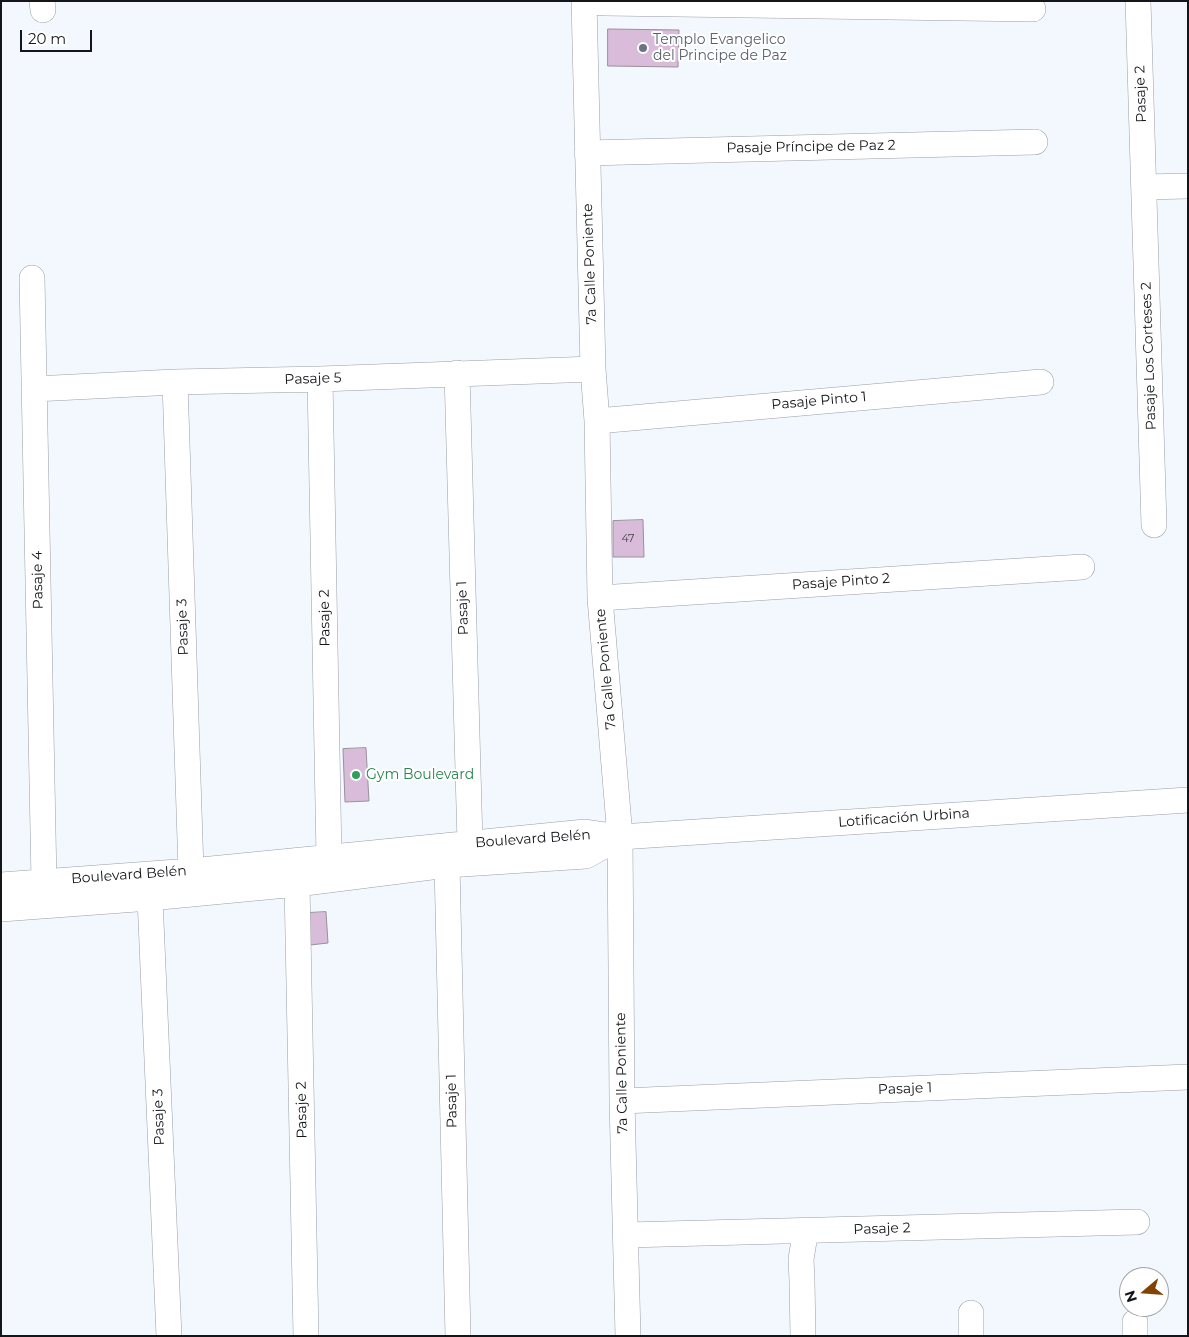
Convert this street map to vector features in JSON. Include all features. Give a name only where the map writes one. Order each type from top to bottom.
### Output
[{"type":"street","points":[[585,1],[605,3],[1033,9]]},
{"type":"street","name":"7a Calle Poniente","points":[[585,1],[587,153],[593,369],[597,421],[600,598],[620,837],[622,1101],[628,1336]]},
{"type":"street","name":"Pasaje 2","points":[[1138,1],[1144,187]]},
{"type":"street","name":"Pasaje Príncipe de Paz 2","points":[[587,153],[1035,142]]},
{"type":"street","points":[[1144,187],[1188,186]]},
{"type":"street","name":"Pasaje Los Corteses 2","points":[[1144,187],[1154,525]]},
{"type":"street","name":"Pasaje 4","points":[[32,278],[44,882]]},
{"type":"street","name":"Pasaje 5","points":[[34,389],[175,382],[320,379],[593,369]]},
{"type":"street","name":"Pasaje 1","points":[[457,373],[470,843]]},
{"type":"street","name":"Pasaje 2","points":[[320,379],[329,858]]},
{"type":"street","name":"Pasaje 3","points":[[175,382],[191,871]]},
{"type":"street","name":"Pasaje Pinto 1","points":[[597,421],[1041,382]]},
{"type":"street","name":"Pasaje Pinto 2","points":[[600,598],[1082,567]]},
{"type":"street","name":"Lotificación Urbina","points":[[620,837],[1188,800]]},
{"type":"street","name":"Boulevard Belén","points":[[1,885],[191,871],[585,832],[620,837]]},
{"type":"street","name":"Boulevard Belén","points":[[1,909],[150,898],[297,884],[446,865],[586,856],[620,837]]},
{"type":"street","name":"Pasaje 1","points":[[446,865],[458,1336]]},
{"type":"street","name":"Pasaje 2","points":[[297,884],[306,1336]]},
{"type":"street","name":"Pasaje 3","points":[[150,898],[169,1336]]},
{"type":"street","name":"Pasaje 1","points":[[622,1101],[1188,1076]]},
{"type":"street","name":"Pasaje 2","points":[[626,1235],[1138,1222]]},
{"type":"street","points":[[802,1336],[801,1258],[804,1241]]},
{"type":"building","name":"Templo Evangelico del Principe de Paz","points":[[608,29],[679,30],[678,67],[608,66]]},
{"type":"building","points":[[643,520],[644,557],[613,557],[613,521]]},
{"type":"building","name":"Gym Boulevard","points":[[366,748],[369,801],[345,802],[343,749]]},
{"type":"building","points":[[326,912],[328,943],[310,945],[308,913]]},
{"type":"place","name":"Templo Evangelico del Principe de Paz","points":[[643,48]]},
{"type":"place","name":"Gym Boulevard","points":[[356,775]]}]
